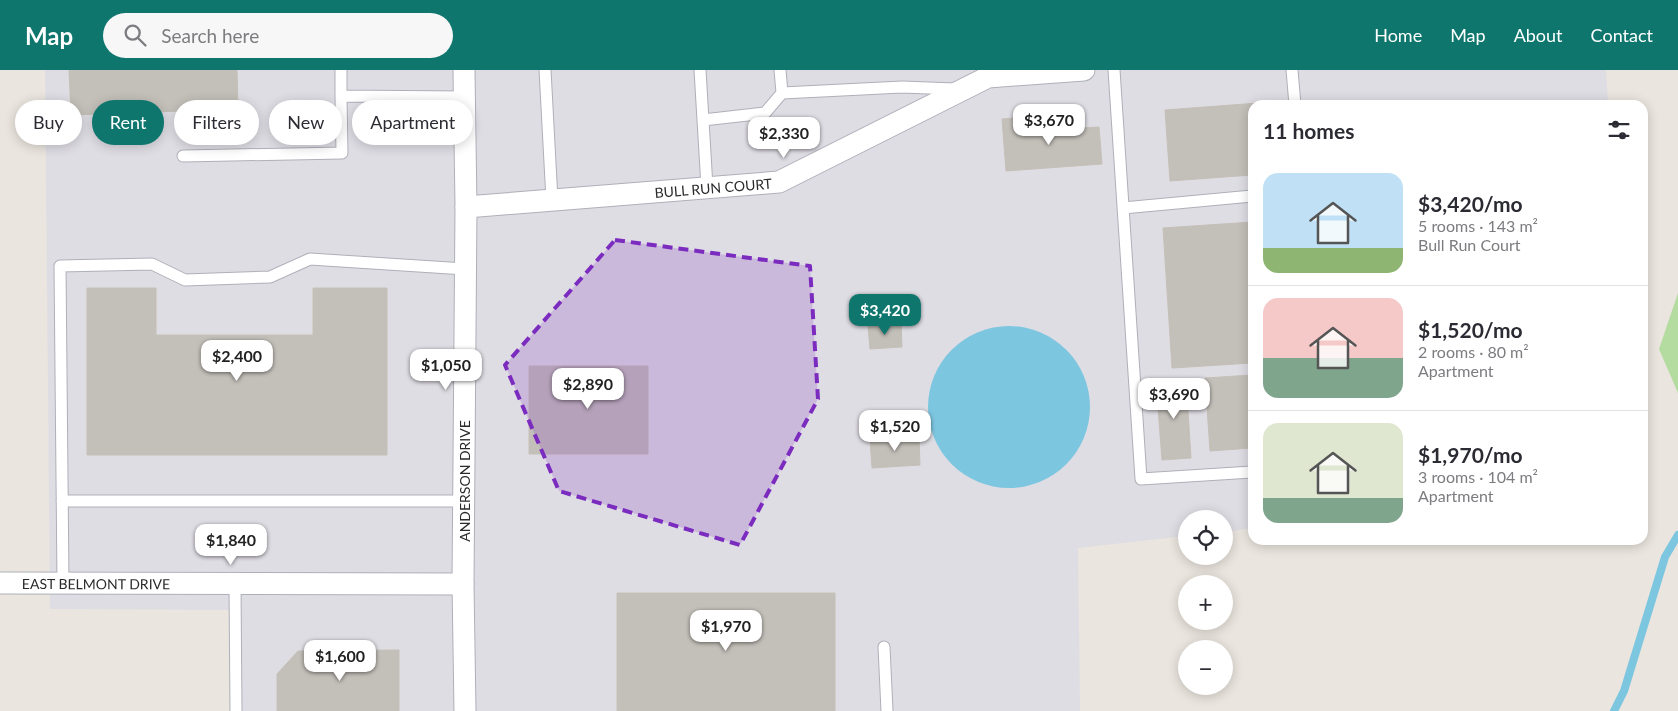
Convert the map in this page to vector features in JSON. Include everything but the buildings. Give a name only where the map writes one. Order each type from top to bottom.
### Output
[{"type":"street","name":"ANDERSON DRIVE","points":[[464,70],[466,207],[463,584],[465,711]]},
{"type":"street","name":"BULL RUN COURT","points":[[466,207],[779,182],[962,90],[988,73],[1084,70]]},
{"type":"street","name":"EAST BELMONT DRIVE","points":[[0,583],[463,584]]},
{"type":"lane","points":[[183,156],[342,153],[341,70]]},
{"type":"lane","points":[[545,70],[552,200]]},
{"type":"lane","points":[[700,70],[707,187]]},
{"type":"lane","points":[[780,70],[782,93]]},
{"type":"lane","points":[[1114,70],[1142,479],[1248,472]]},
{"type":"lane","points":[[1292,70],[1295,100]]},
{"type":"lane","points":[[703,120],[765,112],[782,93],[902,87],[962,90]]},
{"type":"lane","points":[[342,96],[464,97]]},
{"type":"lane","points":[[1123,208],[1248,196]]},
{"type":"lane","points":[[62,584],[60,266],[152,264],[186,280],[270,277],[310,259],[465,269]]},
{"type":"lane","points":[[62,501],[464,501]]},
{"type":"lane","points":[[235,584],[236,711]]},
{"type":"lane","points":[[884,647],[887,711]]},
{"type":"highlighted area","points":[[615,240],[810,266],[818,399],[740,545],[559,491],[505,365]]},
{"type":"shaded area","points":[[45,70],[1606,70],[1608,100],[1248,100],[1248,529],[1233,531],[1233,510],[1178,510],[1178,537],[1078,548],[1080,711],[236,711],[239,610],[50,609],[46,145],[82,145],[82,100],[45,100]]},
{"type":"green space","points":[[1678,293],[1678,393],[1659,349]]},
{"type":"water","points":[[1017,326],[1033,329],[1047,335],[1061,344],[1072,355],[1087,383],[1090,407],[1089,423],[1081,445],[1072,459],[1061,470],[1033,485],[1001,488],[985,485],[971,479],[957,470],[946,459],[931,431],[928,399],[931,383],[937,369],[946,355],[957,344],[985,329]]},
{"type":"waterway","points":[[1614,711],[1624,691],[1665,557],[1678,535]]}]
